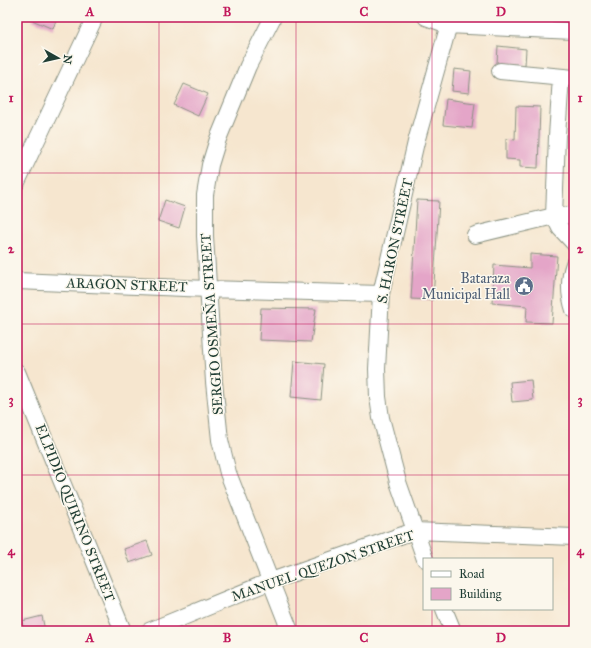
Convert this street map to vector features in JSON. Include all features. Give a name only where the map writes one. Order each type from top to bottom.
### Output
[{"type":"street","points":[[17,182],[95,17]]},
{"type":"street","name":"SERGIO OSMEÑA STREET","points":[[273,17],[245,73],[218,139],[210,166],[206,195],[205,236],[214,382],[220,440],[228,474],[290,631]]},
{"type":"street","points":[[426,17],[449,21],[574,31]]},
{"type":"street","name":"S. HARON STREET","points":[[425,558],[398,482],[380,418],[377,369],[381,294],[416,142],[449,21]]},
{"type":"street","points":[[500,71],[568,78],[557,136],[554,216],[556,224],[574,243]]},
{"type":"street","points":[[475,235],[554,216],[574,215]]},
{"type":"street","points":[[574,264],[570,277],[569,288],[574,310]]},
{"type":"street","name":"ARAGON STREET","points":[[17,281],[381,294]]},
{"type":"street","name":"ELPIDIO QUIRINO STREET","points":[[17,372],[123,631]]},
{"type":"street","name":"MANUEL QUEZON STREET","points":[[149,631],[271,581],[414,531],[574,537]]},
{"type":"street","points":[[444,610],[453,631]]},
{"type":"building","points":[[34,17],[57,17],[53,29],[32,20]]},
{"type":"building","points":[[498,46],[526,49],[525,65],[497,63]]},
{"type":"building","points":[[454,69],[471,71],[469,93],[452,91]]},
{"type":"building","points":[[184,84],[208,94],[198,116],[174,105]]},
{"type":"building","points":[[446,99],[475,103],[472,128],[443,125]]},
{"type":"building","points":[[516,106],[540,107],[538,168],[520,167],[520,160],[506,159],[506,139],[515,140]]},
{"type":"building","points":[[165,200],[185,207],[179,228],[158,221]]},
{"type":"building","points":[[417,200],[439,201],[433,300],[411,299]]},
{"type":"building","name":"Bataraza Municipal Hall","points":[[530,254],[557,256],[552,323],[526,322],[527,306],[492,303],[494,265],[530,268]]},
{"type":"building","points":[[261,308],[316,309],[311,342],[259,340]]},
{"type":"building","points":[[294,361],[324,364],[321,400],[291,397]]},
{"type":"building","points":[[531,380],[533,400],[512,402],[510,382]]},
{"type":"building","points":[[147,541],[152,555],[129,563],[124,549]]},
{"type":"building","points":[[42,616],[45,631],[24,631],[22,621]]},
{"type":"place","name":"Bataraza Municipal Hall","points":[[524,286]]}]
